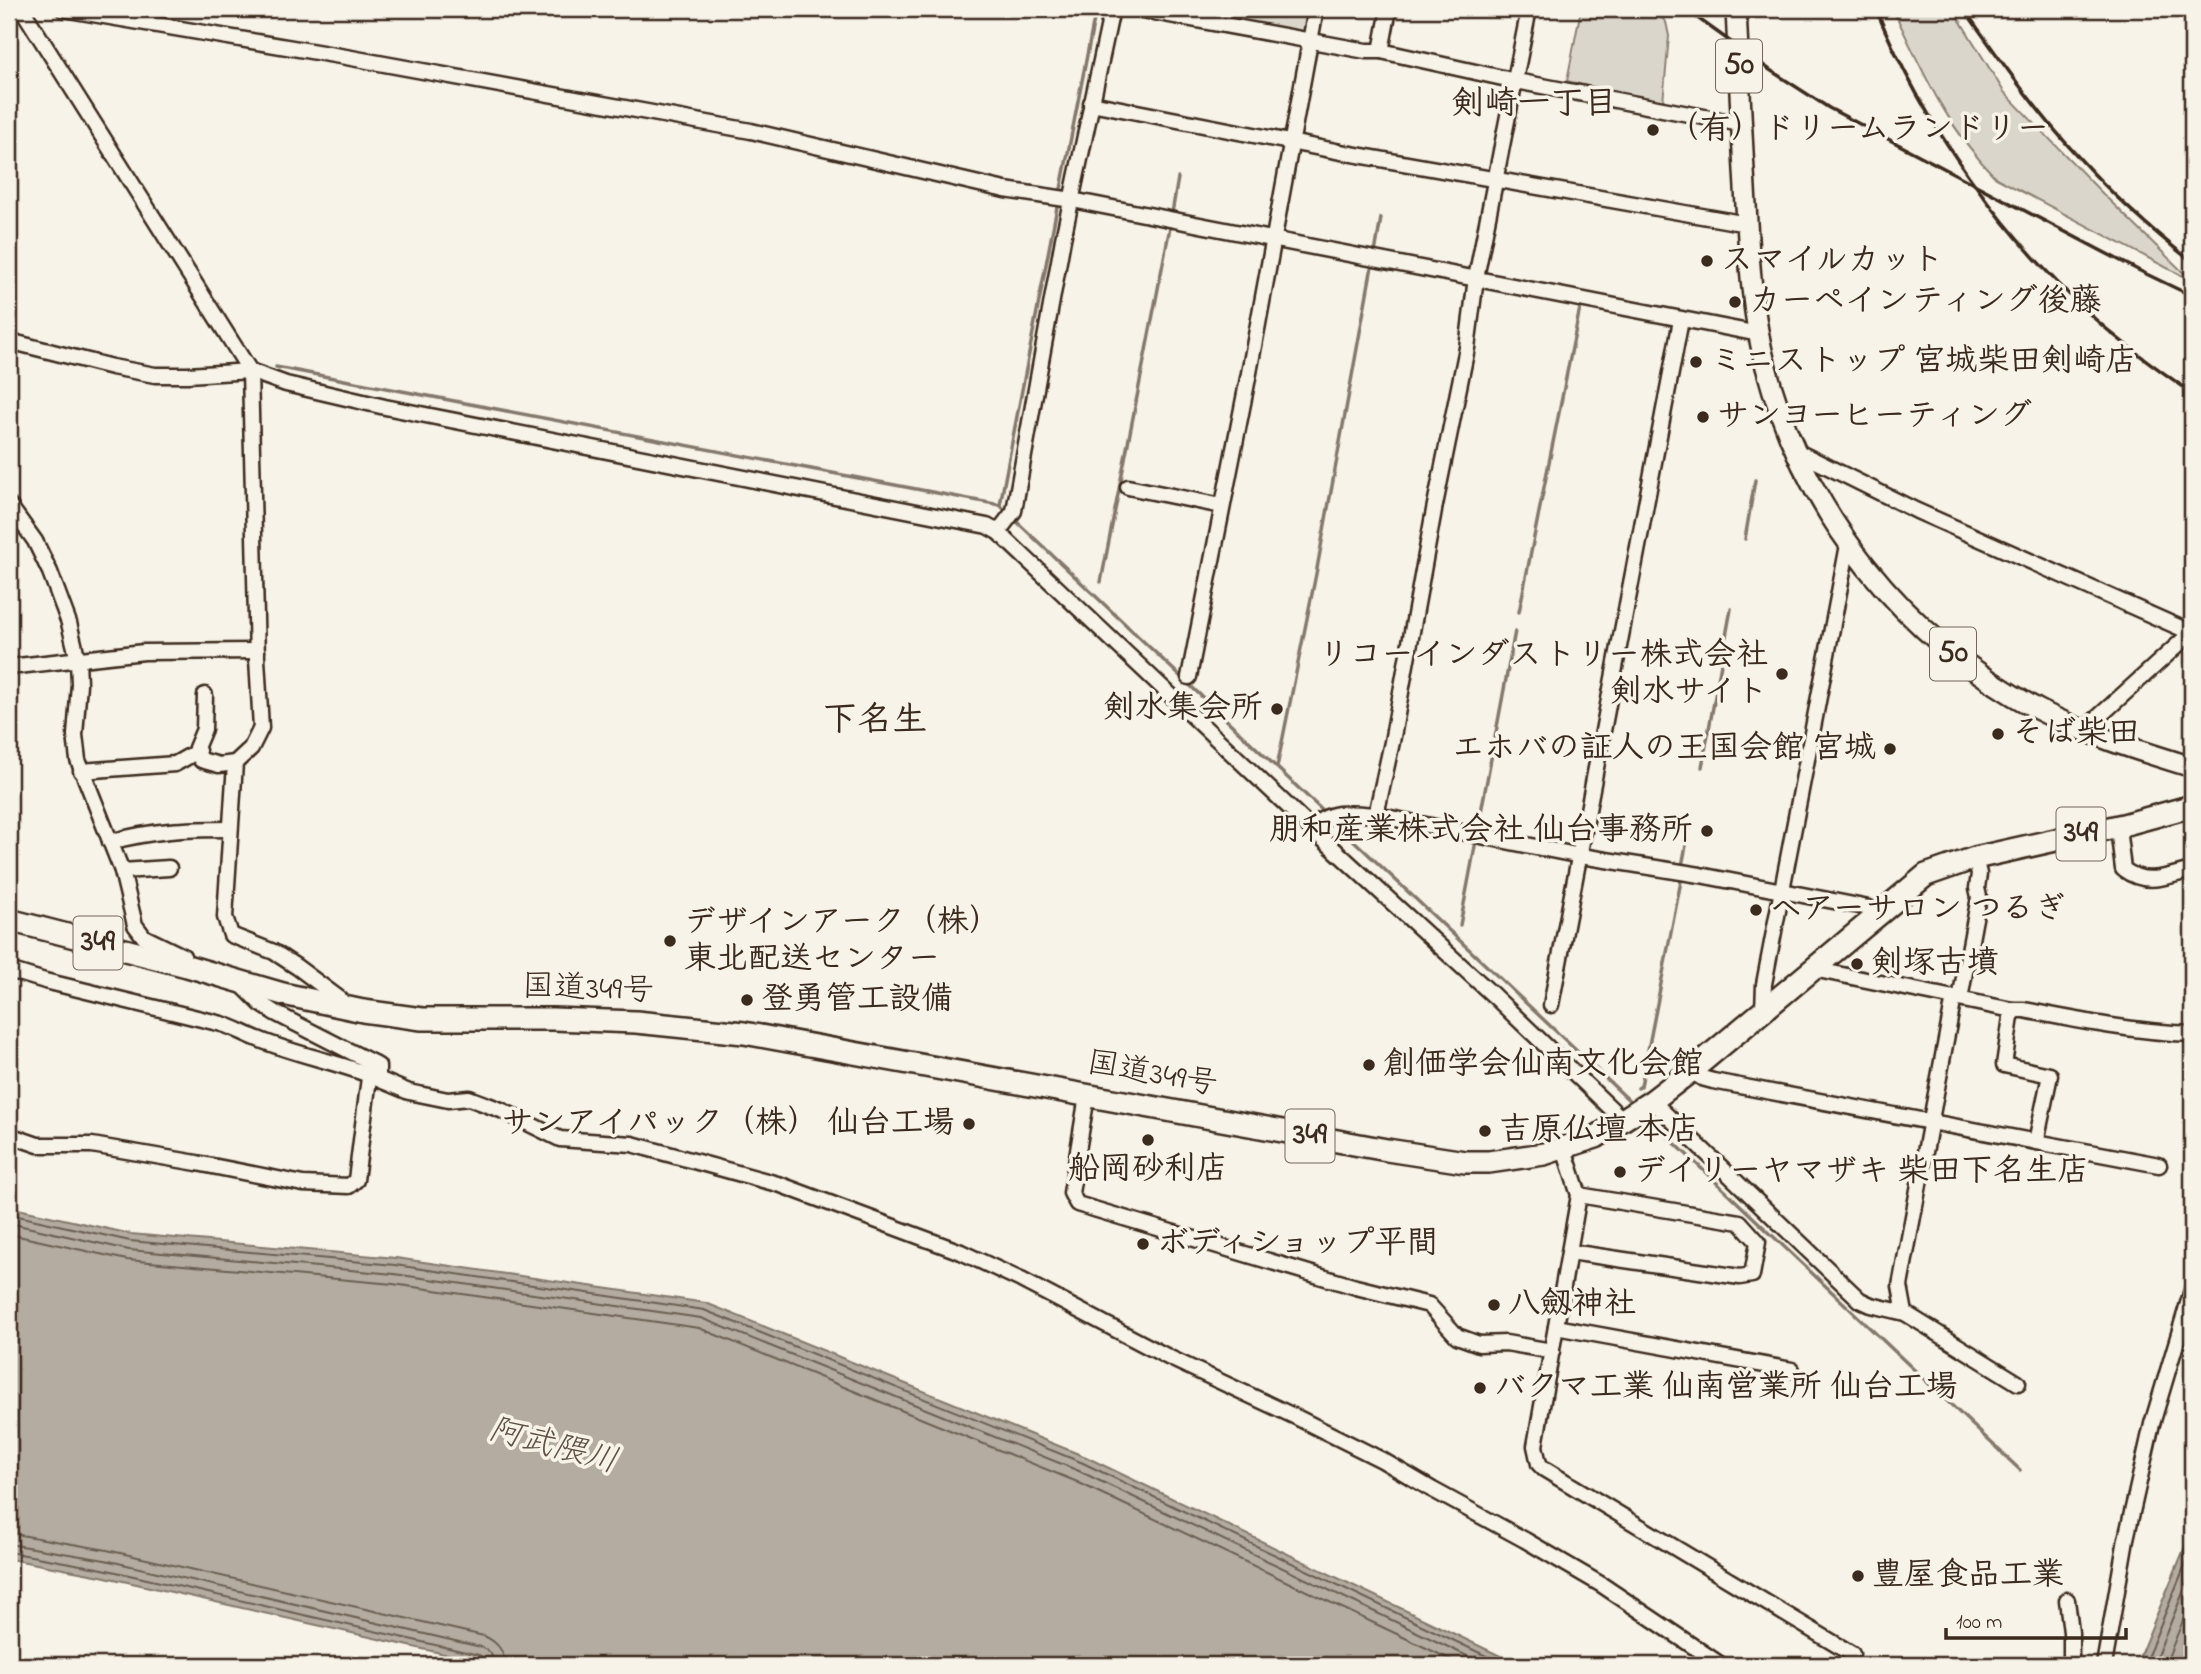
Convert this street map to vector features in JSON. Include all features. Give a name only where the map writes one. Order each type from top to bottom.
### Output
[{"type":"highway","name":"国道349号","points":[[9,920],[283,994],[345,1008],[422,1019],[584,1020],[720,1030],[1387,1150],[1489,1162],[1527,1158],[1564,1149],[1596,1137],[1649,1103],[1926,875],[1975,858],[2123,825],[2190,805]]},
{"type":"main road","name":"50","points":[[1736,9],[1747,224],[1759,334],[1766,367],[1794,450],[1808,479],[1848,545],[1925,631],[1955,655],[2019,699],[2084,730],[2127,747],[2192,767]]},
{"type":"street","points":[[22,9],[250,371],[261,728],[251,748],[235,762],[219,765],[201,760],[196,748],[204,729],[205,695]]},
{"type":"street","points":[[63,9],[346,57],[751,131],[1005,190],[1759,334]]},
{"type":"street","points":[[1000,529],[1014,511],[1052,299],[1065,200],[1112,9]]},
{"type":"street","points":[[1137,9],[1366,51],[1381,51],[1516,81],[1741,124]]},
{"type":"street","points":[[1189,677],[1249,373],[1316,9]]},
{"type":"street","points":[[1381,51],[1389,9]]},
{"type":"street","points":[[1376,815],[1469,339],[1476,278],[1529,9]]},
{"type":"street","points":[[1091,103],[1496,180],[1747,224]]},
{"type":"street","points":[[1551,1005],[1681,320]]},
{"type":"street","points":[[9,341],[155,375],[188,376],[250,371],[286,384],[385,407],[1000,529],[1626,1118]]},
{"type":"street","points":[[1794,450],[1917,511],[2192,633],[2084,730]]},
{"type":"street","points":[[1128,486],[1222,506]]},
{"type":"street","points":[[9,505],[35,541],[69,623],[78,660],[75,735],[81,771],[122,871],[135,925],[144,937],[183,956],[187,966]]},
{"type":"street","points":[[1763,1010],[1764,985],[1848,545]]},
{"type":"street","points":[[9,667],[144,652],[257,651]]},
{"type":"street","points":[[81,771],[175,764],[198,751]]},
{"type":"street","points":[[235,762],[225,918],[231,935],[274,953],[297,967],[340,999],[345,1008]]},
{"type":"street","points":[[1314,827],[1343,812],[1376,815],[1581,856],[1784,891],[1879,912]]},
{"type":"street","points":[[2123,825],[2119,836],[2123,869],[2130,874],[2141,879],[2171,877],[2192,870]]},
{"type":"street","points":[[110,842],[145,832],[181,828],[230,829]]},
{"type":"street","points":[[1905,1313],[1900,1286],[1930,1121],[1979,897],[1979,874],[1975,858]]},
{"type":"street","points":[[122,871],[169,868]]},
{"type":"street","points":[[1813,969],[2012,1010],[2101,1025],[2192,1034]]},
{"type":"street","points":[[9,970],[222,1024],[241,1030],[256,1039],[340,1064],[370,1069],[378,1066],[378,1079],[409,1092],[448,1100],[469,1098],[501,1110],[560,1139],[632,1144],[770,1182],[961,1252],[1021,1280],[1170,1358],[1382,1460],[1602,1585],[1721,1665]]},
{"type":"street","points":[[238,981],[261,1004],[370,1069]]},
{"type":"street","points":[[2012,1010],[2004,1065],[2050,1075],[2036,1142]]},
{"type":"street","points":[[9,1135],[38,1145],[92,1144],[303,1184],[345,1187],[355,1180],[370,1069]]},
{"type":"street","points":[[1691,1070],[1702,1078],[1713,1081],[2159,1165]]},
{"type":"street","points":[[1087,1096],[1070,1194],[1077,1203],[1099,1212],[1356,1287],[1429,1305],[1457,1336],[1479,1344],[1506,1343],[1552,1351]]},
{"type":"street","points":[[1649,1103],[1860,1300],[1905,1313],[2018,1383]]},
{"type":"street","points":[[1564,1149],[1579,1195],[1535,1446],[1539,1464],[1852,1654]]},
{"type":"street","points":[[1570,1252],[1741,1277],[1752,1275],[1758,1242],[1740,1223],[1579,1195]]},
{"type":"street","points":[[2104,1665],[2126,1539],[2152,1424],[2192,1290]]},
{"type":"street","points":[[1556,1327],[1792,1370]]},
{"type":"street","points":[[2067,1600],[2071,1665]]},
{"type":"shaded area","points":[[1207,9],[1313,9],[1310,25],[1300,33],[1212,14]]},
{"type":"shaded area","points":[[1581,9],[1653,9],[1666,22],[1669,36],[1663,102],[1593,90],[1592,87],[1567,81]]},
{"type":"shaded area","points":[[1893,9],[1953,9],[2004,92],[2192,281],[1996,178],[1963,139],[1937,98]]},
{"type":"water","name":"阿武隈川","points":[[9,1207],[131,1234],[396,1258],[706,1303],[1086,1457],[1519,1665],[493,1665],[101,1576],[9,1559]]},
{"type":"water","points":[[2192,1530],[2192,1665],[2136,1665]]},
{"type":"waterway","points":[[1060,194],[1096,9]]},
{"type":"waterway","points":[[1172,213],[1178,178]]},
{"type":"waterway","points":[[1000,505],[1058,202]]},
{"type":"waterway","points":[[1375,253],[1381,218]]},
{"type":"waterway","points":[[1101,582],[1170,227]]},
{"type":"waterway","points":[[1277,767],[1316,574],[1372,266]]},
{"type":"waterway","points":[[1519,612],[1581,303]]},
{"type":"waterway","points":[[276,367],[1000,505],[1009,514]]},
{"type":"waterway","points":[[1745,539],[1755,480]]},
{"type":"waterway","points":[[1014,519],[1326,814]]},
{"type":"waterway","points":[[1702,767],[1731,609]]},
{"type":"waterway","points":[[1478,828],[1515,631]]},
{"type":"waterway","points":[[1332,820],[1634,1105]]},
{"type":"waterway","points":[[1682,866],[1690,825]]},
{"type":"waterway","points":[[1460,925],[1476,841]]},
{"type":"waterway","points":[[1638,1088],[1641,1086],[1681,881]]},
{"type":"waterway","points":[[1645,1115],[2020,1470]]},
{"type":"railway","points":[[1685,9],[1770,70],[1829,108],[2192,296]]},
{"type":"railway","points":[[1876,9],[1917,95],[1942,136],[1997,214],[2028,251],[2095,319],[2192,393]]},
{"type":"railway","points":[[1964,9],[2020,87],[2066,143],[2121,201],[2192,262]]},
{"type":"place","name":"（有）ドリームランドリー","points":[[1653,130]]},
{"type":"place","name":"スマイルカット","points":[[1707,261]]},
{"type":"place","name":"カーペインティング後藤","points":[[1735,302]]},
{"type":"place","name":"ミニストップ 宮城柴田剣崎店","points":[[1696,362]]},
{"type":"place","name":"サンヨーヒーティング","points":[[1703,417]]},
{"type":"place","name":"リコーインダストリー株式会社 剣水サイト","points":[[1782,674]]},
{"type":"place","name":"剣水集会所","points":[[1277,709]]},
{"type":"place","name":"そば柴田","points":[[1998,734]]},
{"type":"place","name":"エホバの証人の王国会館 宮城","points":[[1890,749]]},
{"type":"place","name":"朋和産業株式会社 仙台事務所","points":[[1707,831]]},
{"type":"place","name":"ヘアーサロン つるぎ","points":[[1756,910]]},
{"type":"place","name":"デザインアーク（株） 東北配送センター","points":[[670,941]]},
{"type":"place","name":"剣塚古墳","points":[[1857,964]]},
{"type":"place","name":"登勇管工設備","points":[[747,1000]]},
{"type":"place","name":"創価学会仙南文化会館","points":[[1369,1065]]},
{"type":"place","name":"サンアイパック（株） 仙台工場","points":[[969,1124]]},
{"type":"place","name":"吉原仏壇 本店","points":[[1485,1131]]},
{"type":"place","name":"船岡砂利店","points":[[1148,1140]]},
{"type":"place","name":"デイリーヤマザキ 柴田下名生店","points":[[1620,1172]]},
{"type":"place","name":"ボディショップ平間","points":[[1143,1244]]},
{"type":"place","name":"八劔神社","points":[[1494,1305]]},
{"type":"place","name":"バクマ工業 仙南営業所 仙台工場","points":[[1480,1388]]},
{"type":"place","name":"豊屋食品工業","points":[[1858,1576]]},
{"type":"district","name":"剣崎一丁目","points":[[1534,105]]},
{"type":"district","name":"下名生","points":[[875,721]]}]
